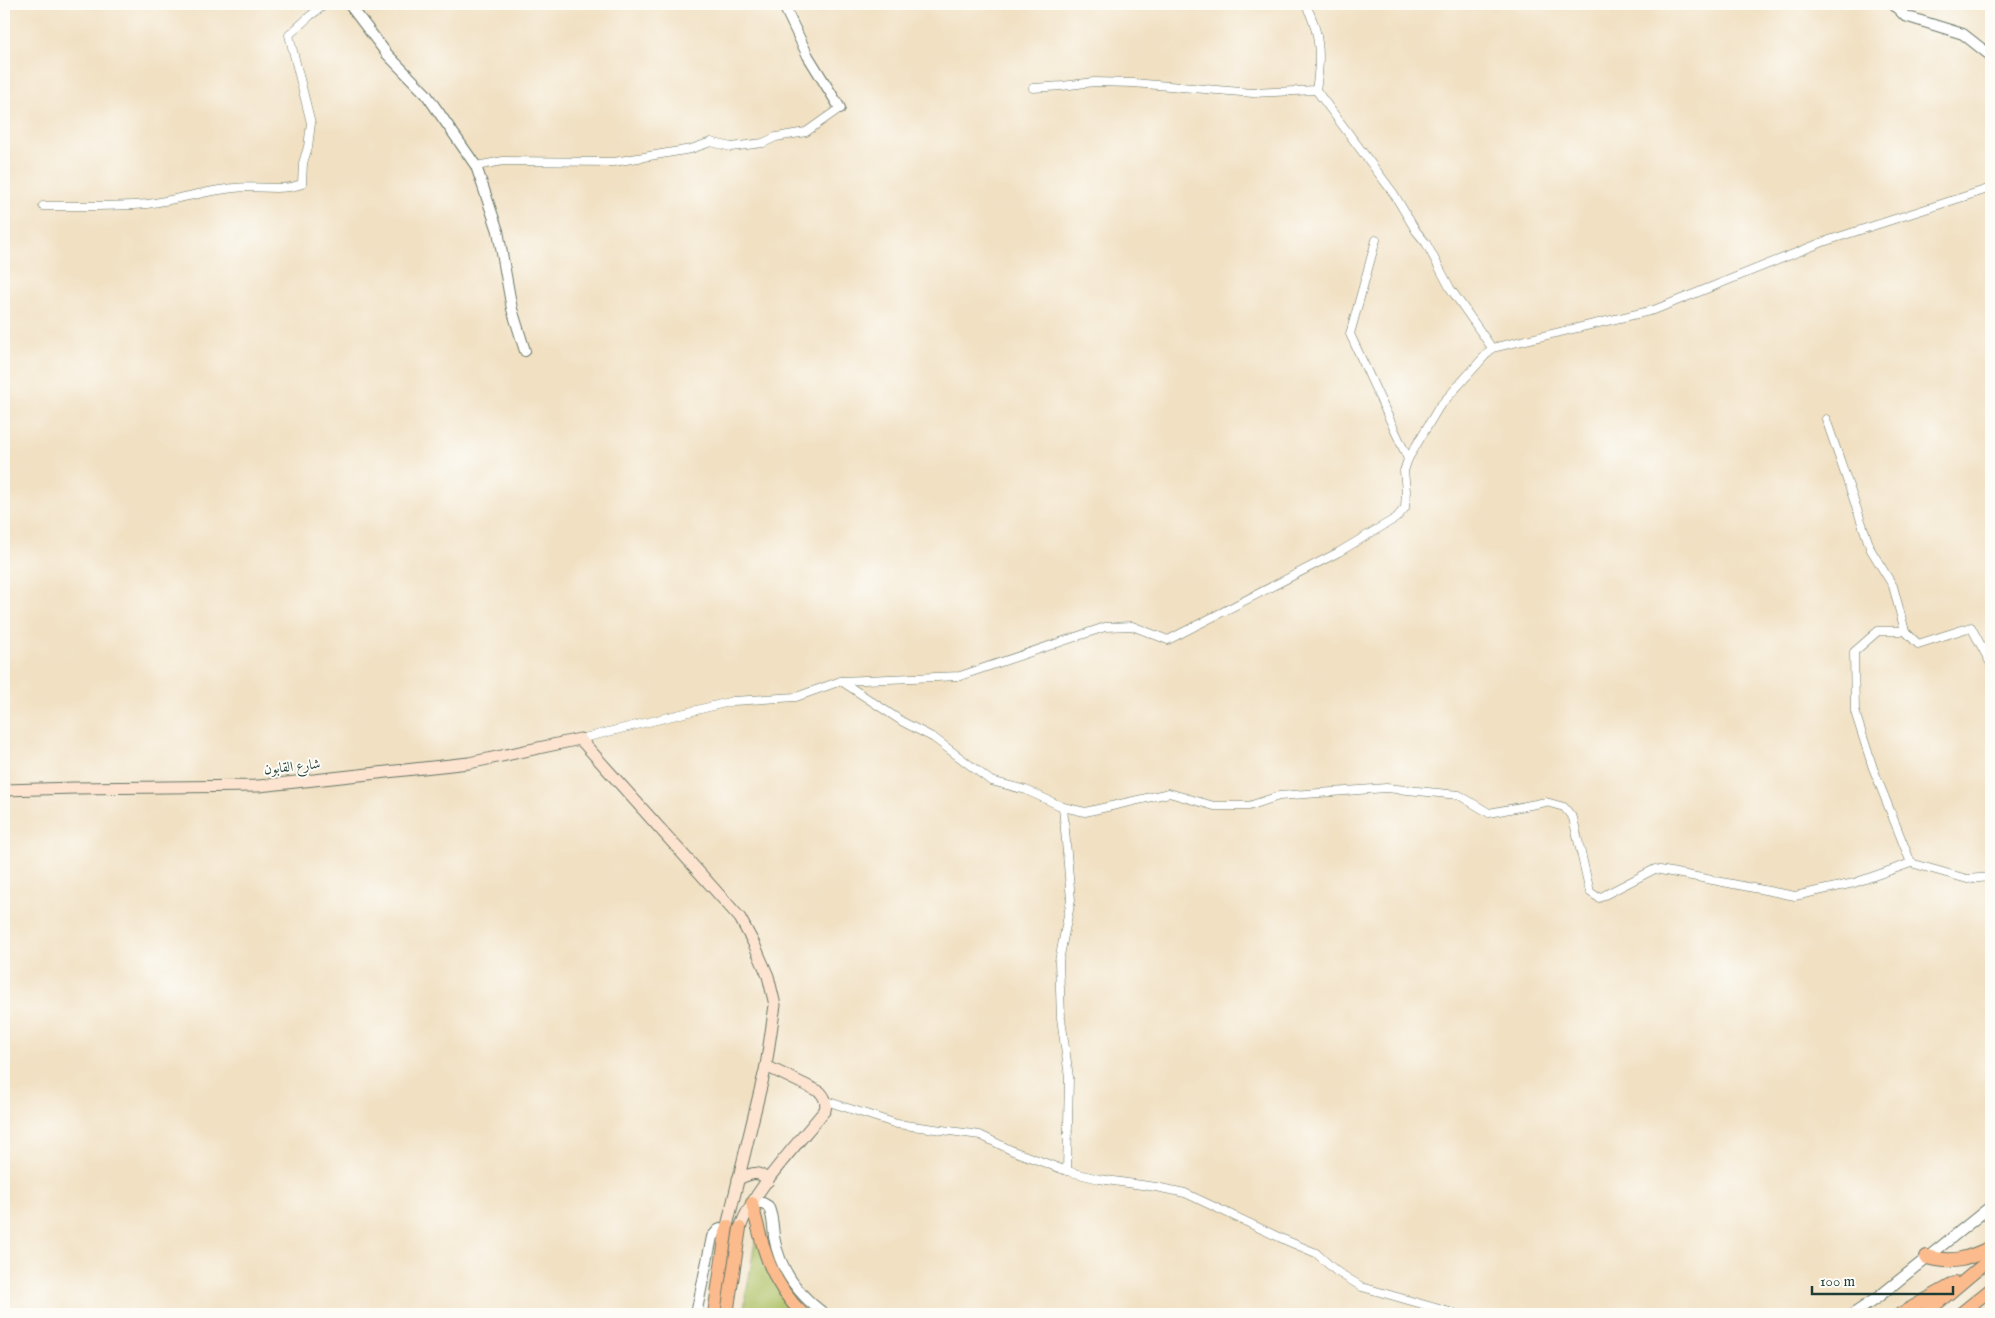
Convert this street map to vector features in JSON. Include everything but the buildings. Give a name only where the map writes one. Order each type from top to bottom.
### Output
[{"type":"highway","points":[[752,1203],[770,1268],[787,1298],[803,1314]]},
{"type":"highway","points":[[714,1314],[727,1226]]},
{"type":"highway","points":[[727,1314],[740,1228]]},
{"type":"highway","points":[[1927,1257],[1942,1261],[1957,1261],[1991,1248]]},
{"type":"highway","points":[[1925,1314],[1991,1258]]},
{"type":"highway","points":[[1900,1314],[1936,1292],[1973,1274]]},
{"type":"highway","points":[[1960,1314],[1991,1289]]},
{"type":"main road","name":"شارع القابون","points":[[4,790],[259,786],[469,763],[580,739]]},
{"type":"main road","points":[[580,739],[740,918],[768,976],[774,1005],[766,1066],[727,1226]]},
{"type":"main road","points":[[740,1228],[752,1203],[825,1110],[826,1101],[822,1094],[766,1066]]},
{"type":"main road","points":[[738,1179],[748,1174],[758,1173],[763,1175],[768,1181]]},
{"type":"street","points":[[43,206],[148,204],[235,187],[295,187],[302,184],[303,163],[308,147],[311,123],[289,35],[311,14],[326,4]]},
{"type":"street","points":[[349,4],[387,54],[426,94],[476,166],[491,205],[498,231],[512,309],[525,352]]},
{"type":"street","points":[[476,166],[503,160],[614,162],[691,149],[711,142],[731,147],[763,143],[776,137],[806,132],[840,108],[808,56],[783,4]]},
{"type":"street","points":[[1305,4],[1311,14],[1319,42],[1320,57],[1316,90],[1394,194],[1416,231],[1426,243],[1450,288],[1492,348]]},
{"type":"street","points":[[1893,4],[1905,16],[1963,34],[1991,56]]},
{"type":"street","points":[[1033,88],[1094,82],[1133,83],[1253,93],[1316,90]]},
{"type":"street","points":[[580,739],[733,701],[796,697],[841,681],[960,676],[1106,627],[1132,626],[1168,640],[1339,552],[1396,518],[1405,508],[1404,471],[1408,459],[1439,407],[1492,348],[1654,310],[1824,242],[1991,188]]},
{"type":"street","points":[[1376,240],[1350,334],[1408,459]]},
{"type":"street","points":[[1826,419],[1871,550],[1893,586],[1905,631],[1918,644],[1971,627],[1991,664]]},
{"type":"street","points":[[1905,631],[1878,631],[1854,652],[1855,712],[1873,768],[1911,863]]},
{"type":"street","points":[[841,681],[903,722],[934,738],[991,781],[1026,790],[1063,807],[1084,812],[1169,793],[1214,806],[1249,806],[1279,796],[1386,788],[1459,794],[1489,814],[1546,802],[1564,807],[1573,818],[1590,892],[1599,898],[1655,869],[1795,896],[1854,883],[1911,863],[1967,879],[1991,878]]},
{"type":"street","points":[[1063,807],[1072,900],[1059,961],[1061,1018],[1068,1076],[1068,1171]]},
{"type":"street","points":[[826,1101],[897,1124],[980,1136],[1013,1151],[1068,1171],[1099,1179],[1185,1193],[1316,1253],[1336,1271],[1362,1287],[1457,1314]]},
{"type":"street","points":[[752,1203],[768,1206],[777,1249],[787,1275],[804,1297],[825,1314]]},
{"type":"street","points":[[1853,1314],[1877,1298],[1991,1206]]},
{"type":"street","points":[[696,1314],[712,1237],[718,1230],[727,1226]]},
{"type":"green space","points":[[758,1223],[769,1268],[799,1314],[743,1314]]}]
